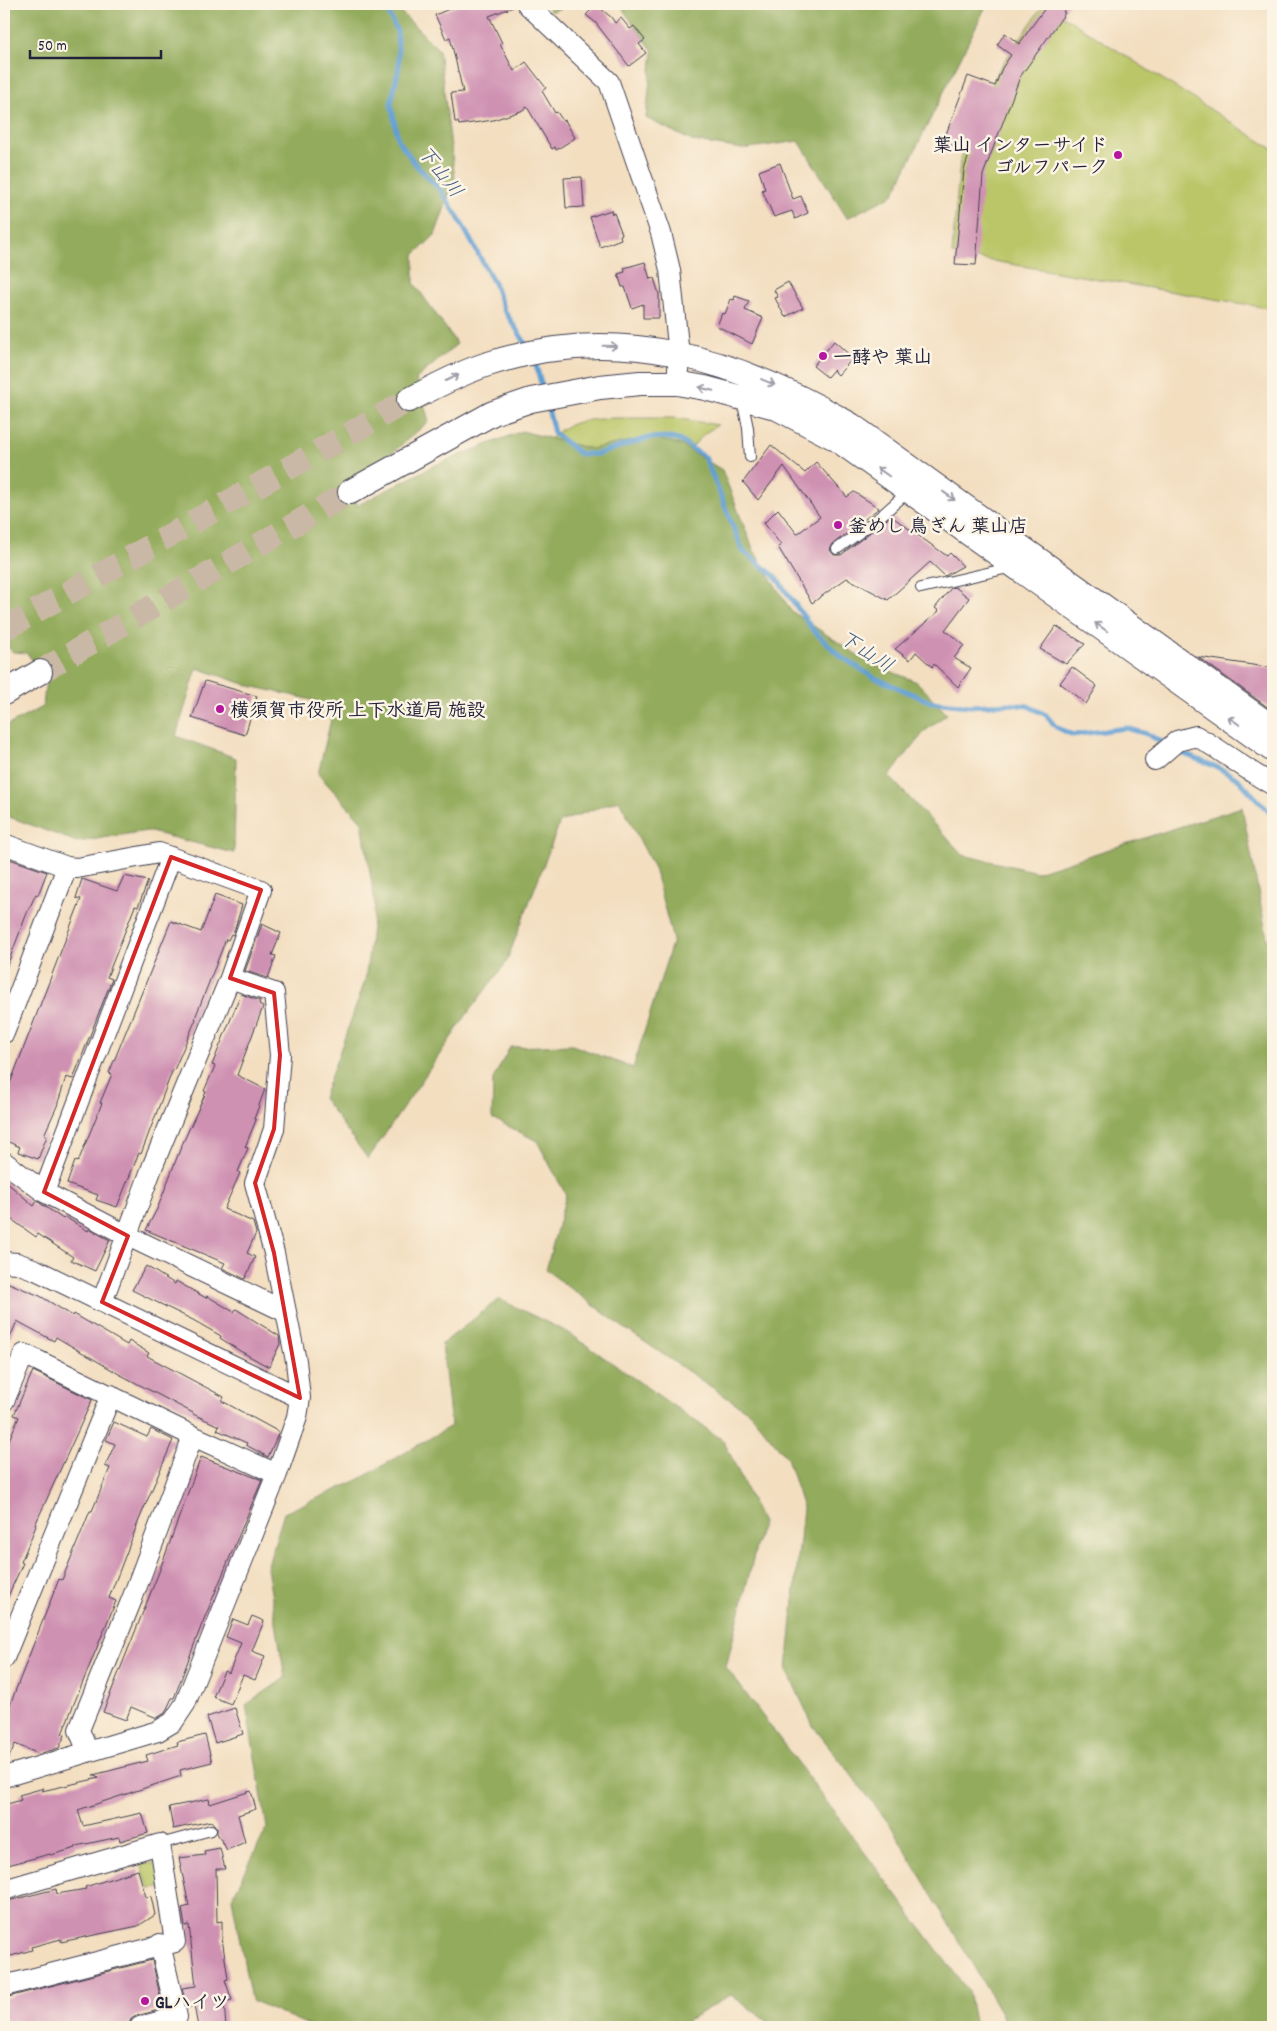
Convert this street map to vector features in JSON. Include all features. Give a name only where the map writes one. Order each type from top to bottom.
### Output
[{"type":"street","points":[[527,4],[609,82],[661,233],[670,270],[679,355],[677,383]]},
{"type":"street","points":[[409,400],[452,377],[485,365],[553,349],[611,346],[646,348],[716,363],[752,376],[813,403],[851,425],[1273,728]]},
{"type":"street","points":[[350,492],[493,413],[562,393],[640,383],[677,383],[775,407],[835,438],[1273,750]]},
{"type":"street","points":[[4,693],[40,672]]},
{"type":"street","points":[[1157,758],[1177,741],[1196,736],[1224,752],[1248,771],[1273,785]]},
{"type":"street","points":[[4,844],[67,867],[77,868],[159,853],[261,890],[230,978],[153,1165],[102,1302]]},
{"type":"street","points":[[44,1192],[170,857]]},
{"type":"street","points":[[4,1033],[67,867]]},
{"type":"street","points":[[4,1778],[158,1731],[173,1722],[185,1704],[277,1474],[297,1417],[300,1398],[296,1361],[274,1253],[255,1182],[274,1129],[280,1055],[274,993],[230,978]]},
{"type":"street","points":[[4,1162],[44,1192],[128,1236],[286,1312]]},
{"type":"street","points":[[4,1262],[18,1262],[36,1270],[300,1398]]},
{"type":"street","points":[[4,1401],[24,1354],[193,1436],[277,1474]]},
{"type":"street","points":[[4,1658],[111,1395]]},
{"type":"street","points":[[88,1752],[79,1730],[135,1590],[193,1436]]},
{"type":"street","points":[[4,1890],[160,1844],[175,1942],[160,1944],[4,1986]]},
{"type":"street","points":[[140,2027],[178,2022],[160,1944]]},
{"type":"lane","points":[[742,398],[748,428],[750,457]]},
{"type":"lane","points":[[837,549],[874,522],[910,490]]},
{"type":"lane","points":[[921,588],[1016,566]]},
{"type":"lane","points":[[160,1844],[211,1830]]},
{"type":"highlighted area","points":[[171,857],[261,890],[230,978],[274,993],[280,1055],[274,1129],[255,1183],[274,1253],[300,1398],[102,1302],[128,1236],[44,1192]]},
{"type":"green space","points":[[4,4],[393,4],[439,50],[455,179],[435,235],[414,255],[414,283],[457,344],[416,379],[429,421],[361,480],[356,506],[433,466],[522,431],[591,449],[650,437],[681,445],[722,470],[754,551],[791,611],[868,662],[917,682],[947,714],[925,731],[889,776],[963,855],[1037,872],[1242,807],[1273,969],[1273,2027],[1006,2027],[1001,2013],[891,1826],[813,1726],[787,1670],[803,1508],[787,1458],[750,1413],[624,1328],[546,1270],[566,1195],[537,1141],[492,1118],[493,1079],[510,1047],[572,1045],[633,1068],[673,940],[654,868],[619,800],[560,822],[506,963],[470,1010],[368,1159],[323,1098],[365,981],[375,904],[362,822],[318,774],[334,707],[250,686],[197,668],[176,736],[236,758],[234,853],[147,831],[77,842],[4,815],[4,727],[43,707],[46,679],[27,653],[13,652],[4,644]]},
{"type":"green space","points":[[547,4],[573,4],[550,12]]},
{"type":"green space","points":[[619,4],[987,4],[893,195],[847,218],[799,141],[742,149],[692,141],[646,118],[653,51]]},
{"type":"green space","name":"葉山 インターサイド ゴルフパーク","points":[[1044,4],[1273,149],[1273,309],[952,254],[960,161],[999,69]]},
{"type":"green space","points":[[611,418],[674,418],[718,425],[705,433],[677,459],[588,463],[550,439],[571,424]]},
{"type":"green space","points":[[499,1299],[569,1333],[724,1441],[762,1523],[726,1667],[968,1991],[975,2027],[775,2027],[731,1995],[688,2020],[685,2027],[313,2027],[251,2000],[232,1898],[267,1828],[246,1705],[285,1678],[267,1568],[284,1513],[358,1480],[451,1426],[442,1344]]},
{"type":"green space","points":[[158,1863],[162,1888],[149,1889],[141,1864]]},
{"type":"building","points":[[461,4],[515,4],[516,6],[489,16],[502,43],[500,44],[514,71],[526,62],[546,88],[542,91],[555,113],[557,112],[563,121],[565,120],[575,138],[556,150],[555,147],[552,149],[527,107],[521,111],[493,120],[459,125],[458,122],[455,122],[451,93],[463,92],[450,37],[446,39],[435,15]]},
{"type":"building","points":[[1048,4],[1069,4],[1063,12],[1065,13],[1020,77],[983,175],[976,265],[955,264],[964,170],[970,152],[943,142],[968,76],[995,86],[1002,68],[1011,55],[997,45],[1005,33],[1019,44]]},
{"type":"building","points":[[596,5],[611,17],[615,23],[621,18],[630,29],[634,26],[645,40],[639,44],[646,53],[629,66],[595,22],[586,15]]},
{"type":"building","points":[[780,163],[793,199],[801,196],[808,213],[795,219],[792,211],[774,217],[762,190],[765,189],[759,171]]},
{"type":"building","points":[[582,177],[584,207],[566,208],[564,178]]},
{"type":"building","points":[[611,210],[622,234],[620,235],[621,239],[600,247],[590,217]]},
{"type":"building","points":[[645,262],[650,279],[654,278],[659,294],[659,318],[643,318],[643,304],[632,308],[625,287],[622,287],[618,274],[625,272],[624,268]]},
{"type":"building","points":[[788,282],[803,308],[785,317],[775,298],[778,297],[774,290]]},
{"type":"building","points":[[735,296],[749,301],[745,310],[763,318],[752,344],[717,326],[722,313],[725,314],[731,299],[734,300]]},
{"type":"building","points":[[834,341],[853,358],[838,375],[833,370],[827,377],[813,366]]},
{"type":"building","points":[[771,445],[805,473],[816,462],[847,497],[854,492],[879,508],[833,544],[830,550],[834,555],[841,555],[891,516],[947,556],[950,553],[963,566],[945,576],[930,562],[888,600],[847,578],[812,603],[778,547],[781,545],[764,523],[778,509],[797,534],[820,517],[784,466],[758,500],[743,482]]},
{"type":"building","points":[[955,587],[969,598],[945,630],[964,645],[954,658],[971,668],[958,687],[934,664],[932,667],[916,652],[910,660],[895,649],[939,611],[935,608],[951,588]]},
{"type":"building","points":[[1056,626],[1085,644],[1066,664],[1040,649]]},
{"type":"building","points":[[1198,657],[1273,668],[1273,711]]},
{"type":"building","points":[[1072,667],[1097,686],[1086,704],[1060,683]]},
{"type":"building","points":[[205,681],[257,696],[245,735],[192,718]]},
{"type":"building","points":[[4,857],[47,872],[38,895],[36,894],[27,913],[5,971]]},
{"type":"building","points":[[124,876],[148,881],[138,907],[135,906],[107,977],[112,979],[73,1079],[66,1077],[57,1106],[44,1135],[47,1136],[38,1159],[18,1152],[20,1147],[4,1140],[4,1099],[81,899],[76,898],[82,879],[117,891]]},
{"type":"building","points":[[215,895],[242,905],[233,935],[231,934],[228,940],[226,939],[196,1019],[173,1069],[141,1154],[139,1153],[117,1207],[96,1200],[98,1195],[67,1184],[75,1161],[78,1162],[102,1103],[100,1103],[112,1074],[109,1073],[171,921],[201,932]]},
{"type":"building","points":[[262,924],[281,933],[272,955],[276,956],[268,978],[245,971]]},
{"type":"building","points":[[241,994],[260,1001],[259,1004],[263,1007],[237,1075],[265,1089],[254,1119],[256,1120],[245,1147],[248,1148],[238,1172],[240,1173],[224,1209],[253,1222],[256,1233],[247,1253],[255,1257],[245,1279],[222,1268],[225,1263],[146,1230],[158,1207],[181,1147],[206,1092],[204,1091],[215,1066],[212,1065]]},
{"type":"building","points":[[4,1180],[34,1206],[37,1201],[63,1219],[65,1217],[88,1231],[89,1229],[110,1240],[95,1271],[71,1260],[73,1257],[38,1234],[36,1237],[4,1214]]},
{"type":"building","points":[[146,1266],[175,1284],[176,1281],[234,1312],[236,1309],[279,1336],[280,1344],[269,1367],[240,1351],[220,1338],[221,1336],[193,1320],[132,1290]]},
{"type":"building","points":[[4,1281],[40,1296],[127,1345],[129,1341],[149,1353],[147,1356],[224,1397],[222,1401],[279,1432],[268,1457],[246,1445],[247,1443],[217,1430],[219,1426],[119,1374],[56,1337],[54,1341],[17,1321],[4,1352]]},
{"type":"building","points":[[33,1371],[92,1400],[35,1525],[21,1562],[23,1563],[4,1605],[4,1451],[19,1417],[14,1415]]},
{"type":"building","points":[[114,1422],[147,1437],[151,1429],[173,1440],[109,1598],[116,1601],[62,1734],[65,1735],[59,1748],[39,1754],[15,1744],[4,1765],[4,1720],[59,1579],[62,1580],[110,1468],[105,1466],[115,1444],[106,1440]]},
{"type":"building","points":[[201,1457],[262,1480],[202,1624],[174,1698],[172,1698],[165,1713],[157,1718],[131,1707],[126,1720],[103,1712],[159,1572]]},
{"type":"building","points":[[252,1616],[264,1621],[252,1651],[265,1656],[255,1680],[243,1675],[231,1704],[213,1697],[224,1671],[229,1673],[241,1643],[226,1637],[233,1619],[248,1625]]},
{"type":"building","points":[[235,1708],[243,1734],[215,1743],[207,1717]]},
{"type":"building","points":[[205,1735],[212,1762],[180,1770],[181,1776],[78,1810],[83,1826],[142,1813],[148,1833],[120,1841],[119,1837],[76,1846],[76,1848],[51,1855],[4,1866],[4,1805],[21,1800],[19,1795],[44,1788],[42,1791],[99,1778],[93,1775],[148,1761],[146,1755],[178,1745],[177,1742]]},
{"type":"building","points":[[251,1791],[256,1809],[238,1815],[245,1842],[227,1850],[217,1833],[217,1828],[211,1821],[173,1829],[169,1807],[209,1799],[210,1804]]},
{"type":"building","points":[[220,1848],[225,1869],[216,1869],[217,1922],[222,1921],[222,1938],[228,1979],[225,1980],[232,2000],[224,2002],[226,2027],[198,2027],[194,2005],[187,2009],[182,1988],[196,1986],[189,1925],[185,1926],[182,1908],[189,1906],[179,1858],[205,1855],[204,1851]]},
{"type":"building","points":[[138,1870],[146,1897],[151,1896],[155,1915],[138,1926],[61,1942],[61,1939],[31,1947],[32,1950],[4,1958],[4,1902],[56,1889],[57,1894],[86,1889],[85,1887]]},
{"type":"building","points":[[152,1960],[163,2009],[136,2016],[131,2019],[128,2027],[114,2027],[114,2024],[99,2027],[4,2027],[4,1998]]},
{"type":"waterway","name":"下山川","points":[[384,4],[397,31],[399,66],[391,104],[398,140],[416,165],[441,191],[458,217],[494,283],[504,310],[526,344]]},
{"type":"waterway","name":"下山川","points":[[534,358],[542,387]]},
{"type":"waterway","name":"下山川","points":[[547,404],[554,433],[580,454],[597,454],[648,438],[665,437],[679,440],[705,457],[743,551],[776,577],[813,630],[840,656],[873,677],[931,702],[969,706],[1008,704],[1028,706],[1046,715],[1056,727],[1073,735],[1126,728],[1147,734],[1167,745]]},
{"type":"waterway","name":"下山川","points":[[1174,750],[1219,768],[1238,779],[1273,816]]},
{"type":"tunnel","points":[[4,629],[409,400]]},
{"type":"tunnel","points":[[40,672],[350,492]]},
{"type":"place","name":"葉山 インターサイド ゴルフパーク","points":[[1118,155]]},
{"type":"place","name":"一酵や 葉山","points":[[823,356]]},
{"type":"place","name":"釜めし 鳥ぎん 葉山店","points":[[838,525]]},
{"type":"place","name":"横須賀市役所 上下水道局 施設","points":[[220,709]]},
{"type":"place","name":"GLハイツ","points":[[145,2001]]}]
